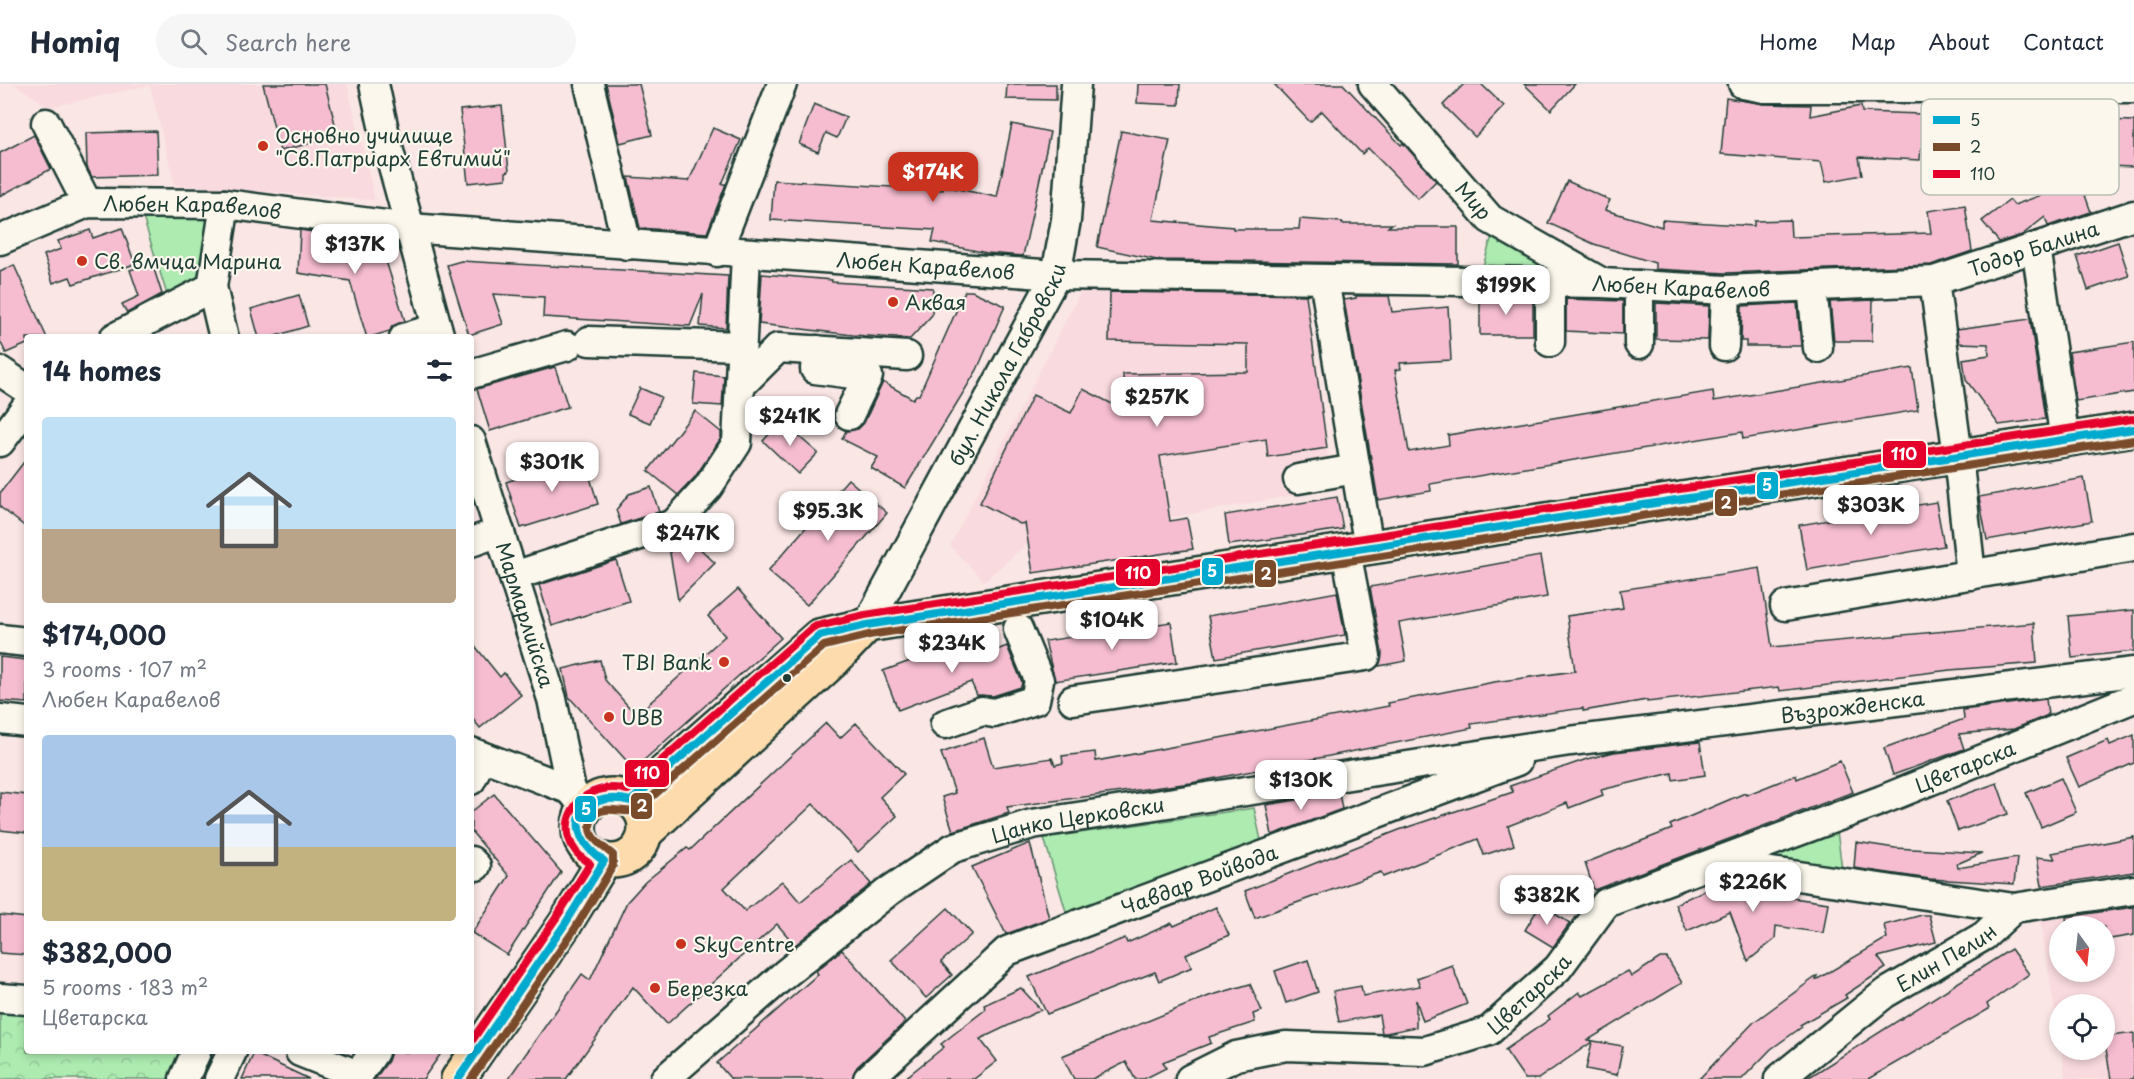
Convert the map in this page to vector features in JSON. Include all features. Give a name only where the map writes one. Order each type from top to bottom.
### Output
[{"type":"main road","points":[[631,801],[819,636],[867,625],[2134,429]]},
{"type":"main road","points":[[645,833],[809,683],[867,625]]},
{"type":"main road","points":[[617,795],[631,801],[645,820],[645,833],[641,845],[632,856],[619,861],[604,861],[591,855],[582,844],[578,830],[578,799],[617,795]]},
{"type":"main road","points":[[458,1079],[565,924],[604,861]]},
{"type":"street","points":[[374,84],[439,333]]},
{"type":"street","points":[[589,84],[627,245]]},
{"type":"street","points":[[717,252],[782,84]]},
{"type":"street","name":"бул. Никола Габровски","points":[[867,625],[1056,275],[1066,220],[1076,84]]},
{"type":"street","name":"Мир","points":[[1373,84],[1490,219],[1602,283]]},
{"type":"street","points":[[1743,84],[1764,88],[2086,86],[2134,88]]},
{"type":"street","points":[[46,123],[87,203]]},
{"type":"street","name":"Любен Каравелов","points":[[0,240],[87,203],[225,204],[410,228],[1056,275],[1602,283],[1726,290],[1934,281]]},
{"type":"street","points":[[223,334],[212,287],[225,204]]},
{"type":"street","name":"Тодор Балина","points":[[1934,281],[2134,215]]},
{"type":"street","points":[[2036,247],[2065,440]]},
{"type":"street","points":[[514,576],[674,524],[708,487],[737,443],[746,254]]},
{"type":"street","points":[[1073,700],[1366,656],[1357,549],[1356,469],[1324,279]]},
{"type":"street","points":[[1934,281],[1958,456],[1971,575]]},
{"type":"street","points":[[1550,283],[1550,342]]},
{"type":"street","points":[[1639,285],[1639,344]]},
{"type":"street","points":[[1812,286],[1818,348]]},
{"type":"street","points":[[122,334],[212,287]]},
{"type":"street","points":[[1724,346],[1726,290]]},
{"type":"street","points":[[474,373],[578,343],[741,346]]},
{"type":"street","points":[[740,386],[778,348],[907,356]]},
{"type":"street","points":[[817,350],[815,369],[868,376],[849,415]]},
{"type":"street","points":[[0,370],[24,387]]},
{"type":"street","points":[[0,442],[24,410]]},
{"type":"street","name":"Мармарлийска","points":[[474,450],[552,699],[578,799]]},
{"type":"street","points":[[1298,479],[1356,469]]},
{"type":"street","points":[[474,541],[500,532]]},
{"type":"street","points":[[1785,606],[2134,547]]},
{"type":"street","points":[[945,724],[982,711],[994,713],[1035,700],[1039,680],[1018,629]]},
{"type":"street","points":[[0,639],[24,642]]},
{"type":"street","name":"Възрожденска","points":[[1570,741],[2134,672]]},
{"type":"street","name":"Цветарска","points":[[1190,1079],[1236,1056],[1286,1046],[1425,1051],[1489,1031],[1558,968],[1606,903],[1882,800],[2134,698]]},
{"type":"street","points":[[0,720],[24,722]]},
{"type":"street","name":"Цанко Церковски","points":[[665,1079],[785,974],[889,891],[953,848],[1032,824],[1570,741]]},
{"type":"street","name":"Чавдар Войвода","points":[[868,1079],[1006,951],[1570,741]]},
{"type":"street","points":[[475,763],[578,799]]},
{"type":"street","points":[[1713,863],[2014,908]]},
{"type":"street","name":"Елин Пелин","points":[[1779,1079],[1884,994],[1984,936],[2014,908],[2134,890]]},
{"type":"street","points":[[0,998],[24,1000]]},
{"type":"street","points":[[184,1079],[195,1054]]},
{"type":"street","points":[[219,1079],[231,1054]]},
{"type":"street","points":[[304,1054],[356,1077],[373,1054]]},
{"type":"shaded area","name":"Основно училище \"Св.Патриарх Евтимий\"","points":[[14,84],[347,84],[375,200],[175,185],[150,85],[50,107]]},
{"type":"shaded area","points":[[1082,289],[1306,293],[1332,488],[1027,544],[984,581],[950,546]]},
{"type":"shaded area","points":[[2134,890],[2134,1079],[2066,1079],[2063,1060],[2115,1060],[2115,994],[2052,994],[2050,982],[2115,982],[2115,916],[2049,916],[2049,974],[2038,903]]},
{"type":"green space","points":[[217,210],[206,282],[169,301],[141,211]]},
{"type":"green space","points":[[1494,229],[1557,271],[1481,273]]},
{"type":"green space","points":[[1254,808],[1262,845],[1068,918],[1044,838]]},
{"type":"green space","points":[[1836,823],[1843,877],[1730,861]]},
{"type":"green space","points":[[0,998],[24,1000],[24,1054],[195,1054],[184,1079],[0,1079]]},
{"type":"building","points":[[263,84],[325,84],[338,136],[280,151]]},
{"type":"building","points":[[606,84],[639,84],[652,135],[620,143]]},
{"type":"building","points":[[1007,84],[1056,84],[1056,100],[1006,99]]},
{"type":"building","points":[[1138,84],[1180,84],[1179,105],[1137,103]]},
{"type":"building","points":[[1274,84],[1343,84],[1401,145],[1403,143],[1436,181],[1418,199],[1368,148],[1362,154],[1322,111],[1310,122]]},
{"type":"building","points":[[1464,84],[1481,84],[1504,106],[1475,137],[1443,105]]},
{"type":"building","points":[[1524,84],[1575,84],[1551,110]]},
{"type":"building","points":[[1726,98],[1764,104],[1811,105],[1810,116],[1861,106],[1862,112],[1921,114],[1920,160],[1859,157],[1862,175],[1826,182],[1821,162],[1721,154]]},
{"type":"building","points":[[814,104],[846,117],[837,138],[826,133],[818,152],[799,144]]},
{"type":"building","points":[[502,106],[509,171],[506,172],[506,179],[468,183],[460,110]]},
{"type":"building","points":[[2119,121],[2134,121],[2134,167],[2119,166]]},
{"type":"building","points":[[1012,124],[1050,132],[1023,256],[987,253],[932,242],[935,230],[771,220],[774,180],[943,190],[943,186],[997,197]]},
{"type":"building","points":[[713,128],[741,140],[722,184],[726,184],[707,233],[640,228],[628,177],[689,181]]},
{"type":"building","points":[[156,131],[158,175],[92,177],[87,167],[86,133]]},
{"type":"building","points":[[1121,131],[1170,140],[1153,220],[1233,227],[1233,229],[1299,229],[1300,219],[1342,222],[1342,224],[1392,224],[1388,227],[1458,227],[1458,264],[1157,260],[1097,247]]},
{"type":"building","points":[[34,135],[51,169],[0,196],[0,153]]},
{"type":"building","points":[[1567,181],[1610,200],[1605,210],[1662,227],[1662,220],[1754,226],[1754,221],[1790,220],[1791,237],[1931,233],[1928,211],[1965,205],[1972,251],[1931,265],[1726,273],[1655,269],[1655,263],[1594,244],[1548,223]]},
{"type":"building","points":[[2042,195],[2085,195],[2091,212],[2048,226],[2045,217],[2022,235],[1999,242],[1982,221],[2010,200],[2014,205]]},
{"type":"building","name":"Св. вмчца Марина","points":[[122,228],[135,264],[73,284],[70,277],[53,283],[44,255],[61,249],[58,241],[90,230],[93,238]]},
{"type":"building","points":[[300,230],[380,242],[405,321],[392,326],[390,331],[366,334],[350,281],[298,273]]},
{"type":"building","points":[[2118,242],[2129,276],[2088,290],[2077,256]]},
{"type":"building","points":[[461,261],[728,276],[726,328],[700,326],[703,294],[690,326],[543,317],[544,297],[493,294],[503,324],[469,334],[447,265]]},
{"type":"building","points":[[152,263],[162,294],[127,313],[122,304],[139,296],[130,270]]},
{"type":"building","points":[[14,265],[45,334],[24,334],[24,345],[6,353],[0,341],[0,272]]},
{"type":"building","points":[[762,274],[832,280],[832,282],[933,288],[932,315],[910,339],[759,324]]},
{"type":"building","points":[[965,291],[972,291],[1005,306],[977,370],[905,488],[871,468],[878,457],[842,439],[846,431],[858,429],[864,423],[883,382],[913,399],[919,395]]},
{"type":"building","points":[[1110,292],[1306,295],[1327,448],[1268,457],[1266,439],[1160,456],[1170,521],[1187,518],[1193,549],[1033,573],[1025,523],[1020,524],[980,503],[1033,395],[1071,413],[1083,389],[1124,410],[1123,374],[1248,372],[1248,344],[1109,341]]},
{"type":"building","points":[[299,295],[308,326],[282,334],[258,334],[251,309]]},
{"type":"building","points":[[1356,296],[1389,296],[1392,312],[1448,307],[1451,360],[1400,363],[1401,369],[1395,370],[1409,452],[1449,445],[1448,435],[1713,391],[1714,401],[1912,368],[1918,410],[1743,439],[1742,432],[1430,484],[1431,491],[1378,500],[1344,300],[1356,298]]},
{"type":"building","points":[[1480,298],[1533,298],[1533,335],[1480,335]]},
{"type":"building","points":[[1566,299],[1623,301],[1623,334],[1566,331]]},
{"type":"building","points":[[1873,300],[1872,341],[1834,341],[1830,302]]},
{"type":"building","points":[[1656,303],[1709,306],[1708,340],[1656,339]]},
{"type":"building","points":[[1797,303],[1801,346],[1746,346],[1746,341],[1741,341],[1742,306]]},
{"type":"building","points":[[2030,319],[2045,419],[1999,425],[1966,380],[1963,359],[1989,355],[1988,344],[1959,343],[1957,329]]},
{"type":"building","points":[[2134,342],[2134,392],[2076,401],[2069,352]]},
{"type":"building","points":[[555,367],[568,407],[490,431],[477,389]]},
{"type":"building","points":[[696,373],[724,376],[722,406],[693,404]]},
{"type":"building","points":[[640,388],[661,397],[650,423],[628,414]]},
{"type":"building","points":[[695,411],[721,432],[721,438],[695,477],[678,495],[648,471]]},
{"type":"building","points":[[781,421],[818,453],[798,474],[763,441]]},
{"type":"building","points":[[584,458],[598,504],[521,528],[506,482]]},
{"type":"building","points":[[24,462],[24,526],[0,507],[0,493]]},
{"type":"building","points":[[2084,478],[2092,521],[1987,540],[1979,497]]},
{"type":"building","points":[[848,479],[887,513],[807,605],[768,571]]},
{"type":"building","points":[[651,487],[659,512],[621,524],[616,510],[629,494]]},
{"type":"building","points":[[1337,497],[1343,529],[1229,545],[1225,515]]},
{"type":"building","points":[[1936,502],[1944,546],[1807,570],[1799,525]]},
{"type":"building","points":[[686,535],[715,563],[678,600],[669,547]]},
{"type":"building","points":[[1540,556],[1547,597],[1399,623],[1406,661],[1379,666],[1382,653],[1370,587]]},
{"type":"building","points":[[616,560],[629,601],[552,626],[539,585]]},
{"type":"building","points":[[1760,568],[1772,647],[2034,623],[2037,663],[1950,670],[1780,691],[1779,687],[1647,702],[1647,700],[1583,711],[1583,708],[1471,724],[1472,728],[1191,783],[1007,807],[1009,813],[953,831],[942,797],[955,793],[941,753],[984,738],[993,767],[1052,758],[1055,765],[1063,763],[1062,756],[1095,752],[1096,761],[1389,706],[1388,703],[1494,682],[1575,671],[1567,616],[1623,608],[1620,590]]},
{"type":"building","points":[[738,589],[781,638],[634,769],[569,697],[563,669],[600,660],[605,680],[636,715],[725,636],[708,616]]},
{"type":"building","points":[[1337,592],[1345,635],[1216,658],[1208,616]]},
{"type":"building","points":[[2134,610],[2134,651],[2072,658],[2068,616]]},
{"type":"building","points":[[1171,622],[1177,662],[1055,681],[1045,641]]},
{"type":"building","points":[[967,640],[974,659],[1007,646],[1022,682],[1021,687],[993,696],[977,695],[971,682],[898,710],[883,671]]},
{"type":"building","points":[[474,645],[500,677],[504,673],[521,695],[480,728],[474,721]]},
{"type":"building","points":[[0,657],[24,660],[24,703],[0,701]]},
{"type":"building","points":[[2046,699],[2048,715],[2014,729],[1959,734],[1964,749],[1893,775],[1884,748],[1964,719],[1963,710]]},
{"type":"building","points":[[826,723],[840,738],[856,723],[904,774],[880,797],[897,816],[858,852],[813,804],[724,888],[745,911],[782,881],[800,902],[851,860],[871,884],[795,945],[777,924],[667,1024],[633,987],[566,1079],[508,1079],[582,974],[590,980],[627,902],[645,882],[687,848],[690,850]]},
{"type":"building","points":[[2134,735],[2134,763],[2079,787],[2066,758],[2108,740],[2110,745]]},
{"type":"building","points":[[1700,742],[1705,775],[1673,780],[1672,773],[1601,790],[1603,795],[1569,808],[1567,803],[1508,826],[1514,845],[1484,855],[1478,839],[1383,877],[1381,872],[1255,918],[1245,891],[1399,830],[1513,792],[1510,786],[1587,759],[1614,752]]},
{"type":"building","points":[[1840,761],[1853,792],[1594,890],[1585,863],[1672,829],[1670,825],[1745,793],[1746,795],[1796,775],[1797,779]]},
{"type":"building","points":[[2061,778],[2076,812],[2041,827],[2026,793]]},
{"type":"building","points":[[1997,783],[2008,814],[1958,831],[1947,801]]},
{"type":"building","points":[[0,792],[24,795],[24,833],[0,830]]},
{"type":"building","points":[[1339,793],[1342,809],[1272,835],[1266,805]]},
{"type":"building","points":[[494,794],[561,872],[507,955],[474,934],[474,930],[509,876],[474,835],[474,810]]},
{"type":"building","points":[[2134,837],[2134,872],[2042,886],[2037,857],[2055,859],[2052,853]]},
{"type":"building","points":[[1856,842],[1895,848],[1982,853],[1957,864],[1958,868],[2017,858],[2014,884],[1930,879],[1854,868]]},
{"type":"building","points":[[1030,843],[1049,918],[1006,934],[972,867]]},
{"type":"building","points":[[1720,881],[1780,890],[1779,896],[1828,903],[1823,933],[1776,926],[1775,939],[1748,961],[1730,912],[1687,931],[1675,904]]},
{"type":"building","points":[[1540,905],[1570,923],[1553,947],[1525,930]]},
{"type":"building","points":[[1216,907],[1229,935],[1186,954],[1192,967],[1159,981],[1155,972],[1047,1014],[1029,977],[1125,938],[1127,943],[1172,923],[1174,926]]},
{"type":"building","points":[[2134,907],[2134,935],[2115,938],[2115,916],[2073,916]]},
{"type":"building","points":[[948,908],[972,934],[941,962],[952,975],[926,998],[891,960]]},
{"type":"building","points":[[0,915],[24,918],[24,955],[0,953]]},
{"type":"building","points":[[1929,915],[1936,942],[1878,957],[1886,968],[1845,995],[1847,998],[1800,1025],[1802,1027],[1771,1049],[1742,1079],[1699,1079],[1754,1022],[1817,976],[1816,980],[1887,938],[1884,925]]},
{"type":"building","points":[[2011,949],[2029,974],[1987,1004],[1989,1009],[1868,1079],[1806,1079]]},
{"type":"building","points":[[842,950],[905,1022],[857,1067],[852,1079],[731,1079],[717,1063],[818,974],[816,971]]},
{"type":"building","points":[[1660,958],[1667,958],[1682,983],[1588,1040],[1623,1046],[1617,1075],[1586,1069],[1592,1042],[1538,1079],[1525,1079],[1505,1050],[1550,1019],[1548,1016],[1579,992],[1582,996],[1628,971],[1631,977]]},
{"type":"building","points":[[1308,960],[1318,992],[1286,1003],[1275,971]]},
{"type":"building","points":[[1452,965],[1467,1004],[1423,1021],[1416,1000],[1416,1027],[1386,1033],[1382,1033],[1379,1015],[1339,1022],[1333,991],[1361,986],[1363,996],[1420,986],[1417,978]]},
{"type":"building","points":[[1250,984],[1262,1011],[1253,1014],[1255,1022],[1209,1037],[1211,1043],[1163,1062],[1166,1068],[1144,1079],[1135,1079],[1126,1062],[1092,1079],[1074,1079],[1062,1056],[1209,996]]},
{"type":"building","points":[[1021,988],[1041,1010],[980,1039],[997,1061],[974,1079],[904,1079],[944,1047],[941,1044],[986,1009],[984,1005]]},
{"type":"building","points":[[2134,1033],[2134,1079],[2111,1079],[2108,1060],[2115,1060],[2115,1036]]},
{"type":"building","points":[[254,1054],[256,1054],[309,1079],[242,1079]]},
{"type":"building","points":[[390,1054],[441,1054],[423,1079],[375,1079]]},
{"type":"transit line","name":"110","points":[[474,1038],[590,864],[576,852],[569,838],[568,824],[572,811],[581,800],[593,792],[609,788],[628,790],[813,627],[865,615],[2132,419]]},
{"type":"transit line","name":"5","points":[[458,1079],[565,924],[604,861],[590,849],[582,837],[579,826],[581,815],[587,807],[598,801],[613,799],[631,801],[819,636],[867,625],[2134,429]]},
{"type":"transit line","name":"2","points":[[471,1079],[574,930],[613,866],[613,855],[597,842],[591,833],[591,821],[595,814],[606,810],[637,810],[824,646],[869,635],[2134,440]]},
{"type":"place","name":"Основно училище \"Св.Патриарх Евтимий\"","points":[[263,146]]},
{"type":"place","name":"Св. вмчца Марина","points":[[82,261]]},
{"type":"place","name":"Аквая","points":[[893,302]]},
{"type":"place","name":"TBI Bank","points":[[724,662]]},
{"type":"place","name":"UBB","points":[[609,717]]},
{"type":"place","name":"SkyCentre","points":[[681,944]]},
{"type":"place","name":"Березка","points":[[655,988]]}]
